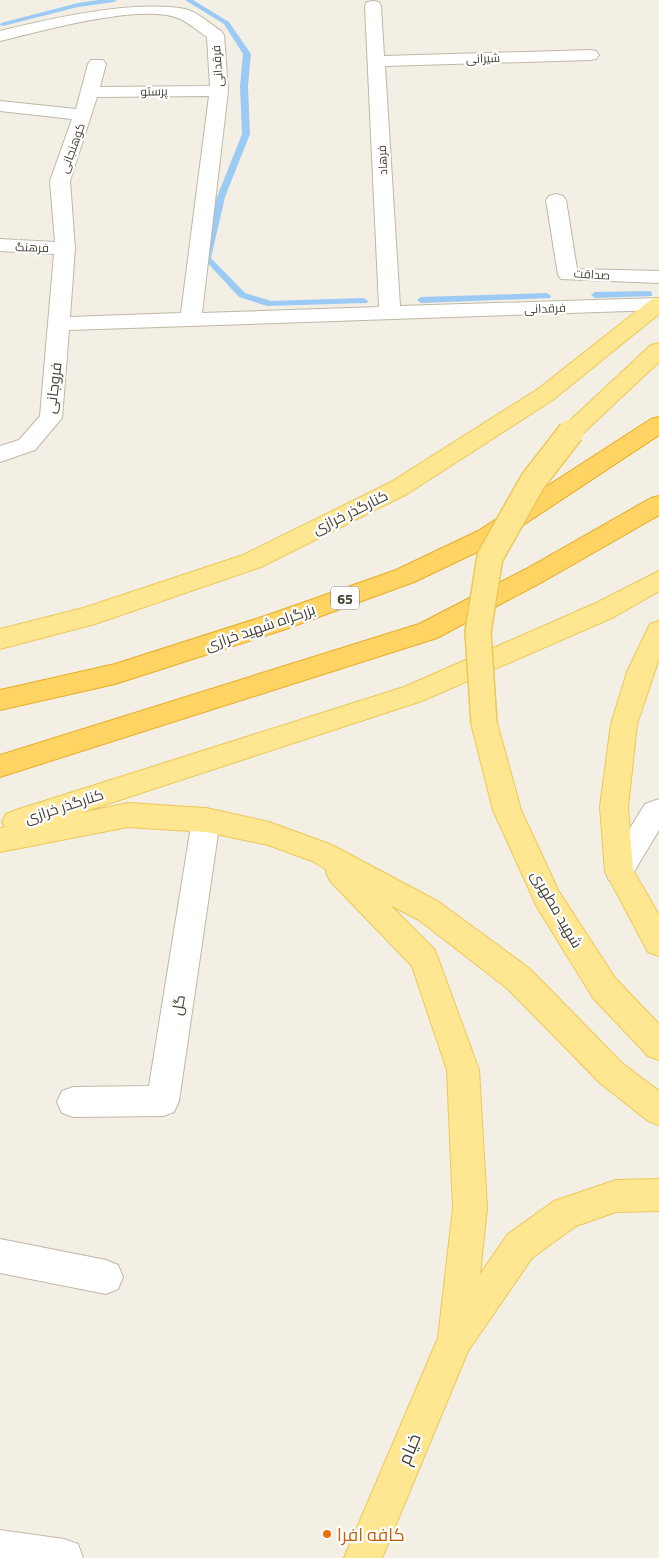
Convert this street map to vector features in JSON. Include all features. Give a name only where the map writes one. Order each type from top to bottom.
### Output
[{"type":"highway","name":"بزرگراه شهید خرازی","points":[[0,700],[115,674],[274,623],[405,576],[487,537],[659,424]]},
{"type":"highway","points":[[0,766],[428,631],[535,575],[659,504]]},
{"type":"main road","name":"کنارگذر خرازی","points":[[0,639],[86,617],[252,560],[400,488],[546,394],[659,304]]},
{"type":"main road","name":"شهید مطهری","points":[[659,350],[571,432],[533,482],[490,556],[478,632],[484,723],[507,810],[547,898],[604,988],[659,1046]]},
{"type":"main road","name":"کنارگذر خرازی","points":[[0,827],[413,694],[604,610],[659,580]]},
{"type":"main road","points":[[659,632],[640,672],[624,724],[614,807],[618,871],[659,943]]},
{"type":"main road","points":[[0,840],[128,815],[206,820],[269,834],[322,853],[428,911],[519,979],[611,1073],[659,1110]]},
{"type":"main road","points":[[322,853],[424,959],[463,1070],[470,1208],[456,1339]]},
{"type":"main road","points":[[456,1339],[520,1246],[566,1213],[616,1196],[659,1195]]},
{"type":"main road","name":"خیام","points":[[363,1558],[456,1339]]},
{"type":"street","name":"فرهاد","points":[[373,6],[390,313]]},
{"type":"street","name":"فرقدانی","points":[[0,36],[67,20],[138,8],[182,13],[214,36],[219,90],[192,319]]},
{"type":"street","name":"شیرانی","points":[[377,61],[590,55]]},
{"type":"street","points":[[84,115],[97,64]]},
{"type":"street","name":"پرستو","points":[[90,92],[219,90]]},
{"type":"street","name":"کوهنجانی","points":[[0,106],[84,115],[60,181],[65,248],[60,324]]},
{"type":"street","name":"صداقت","points":[[556,200],[568,275],[659,277]]},
{"type":"street","name":"فرهنگ","points":[[0,245],[65,248]]},
{"type":"street","points":[[568,275],[573,307]]},
{"type":"street","name":"فرقدانی","points":[[60,324],[659,304]]},
{"type":"street","name":"فروجانی","points":[[0,454],[26,445],[51,418],[60,324]]},
{"type":"street","points":[[618,871],[655,812],[659,810]]},
{"type":"street","name":"گل","points":[[74,1102],[163,1101],[206,820]]},
{"type":"street","points":[[0,1256],[106,1277]]},
{"type":"street","points":[[0,1549],[64,1558]]},
{"type":"waterway","points":[[3,24],[78,5],[114,0]]},
{"type":"waterway","points":[[188,0],[227,23],[247,54],[244,86],[246,134],[221,197],[207,258],[242,295],[270,304],[364,301]]},
{"type":"waterway","points":[[595,295],[649,294]]},
{"type":"waterway","points":[[421,300],[547,296]]},
{"type":"place","name":"کافه افرا","points":[[327,1534]]}]
